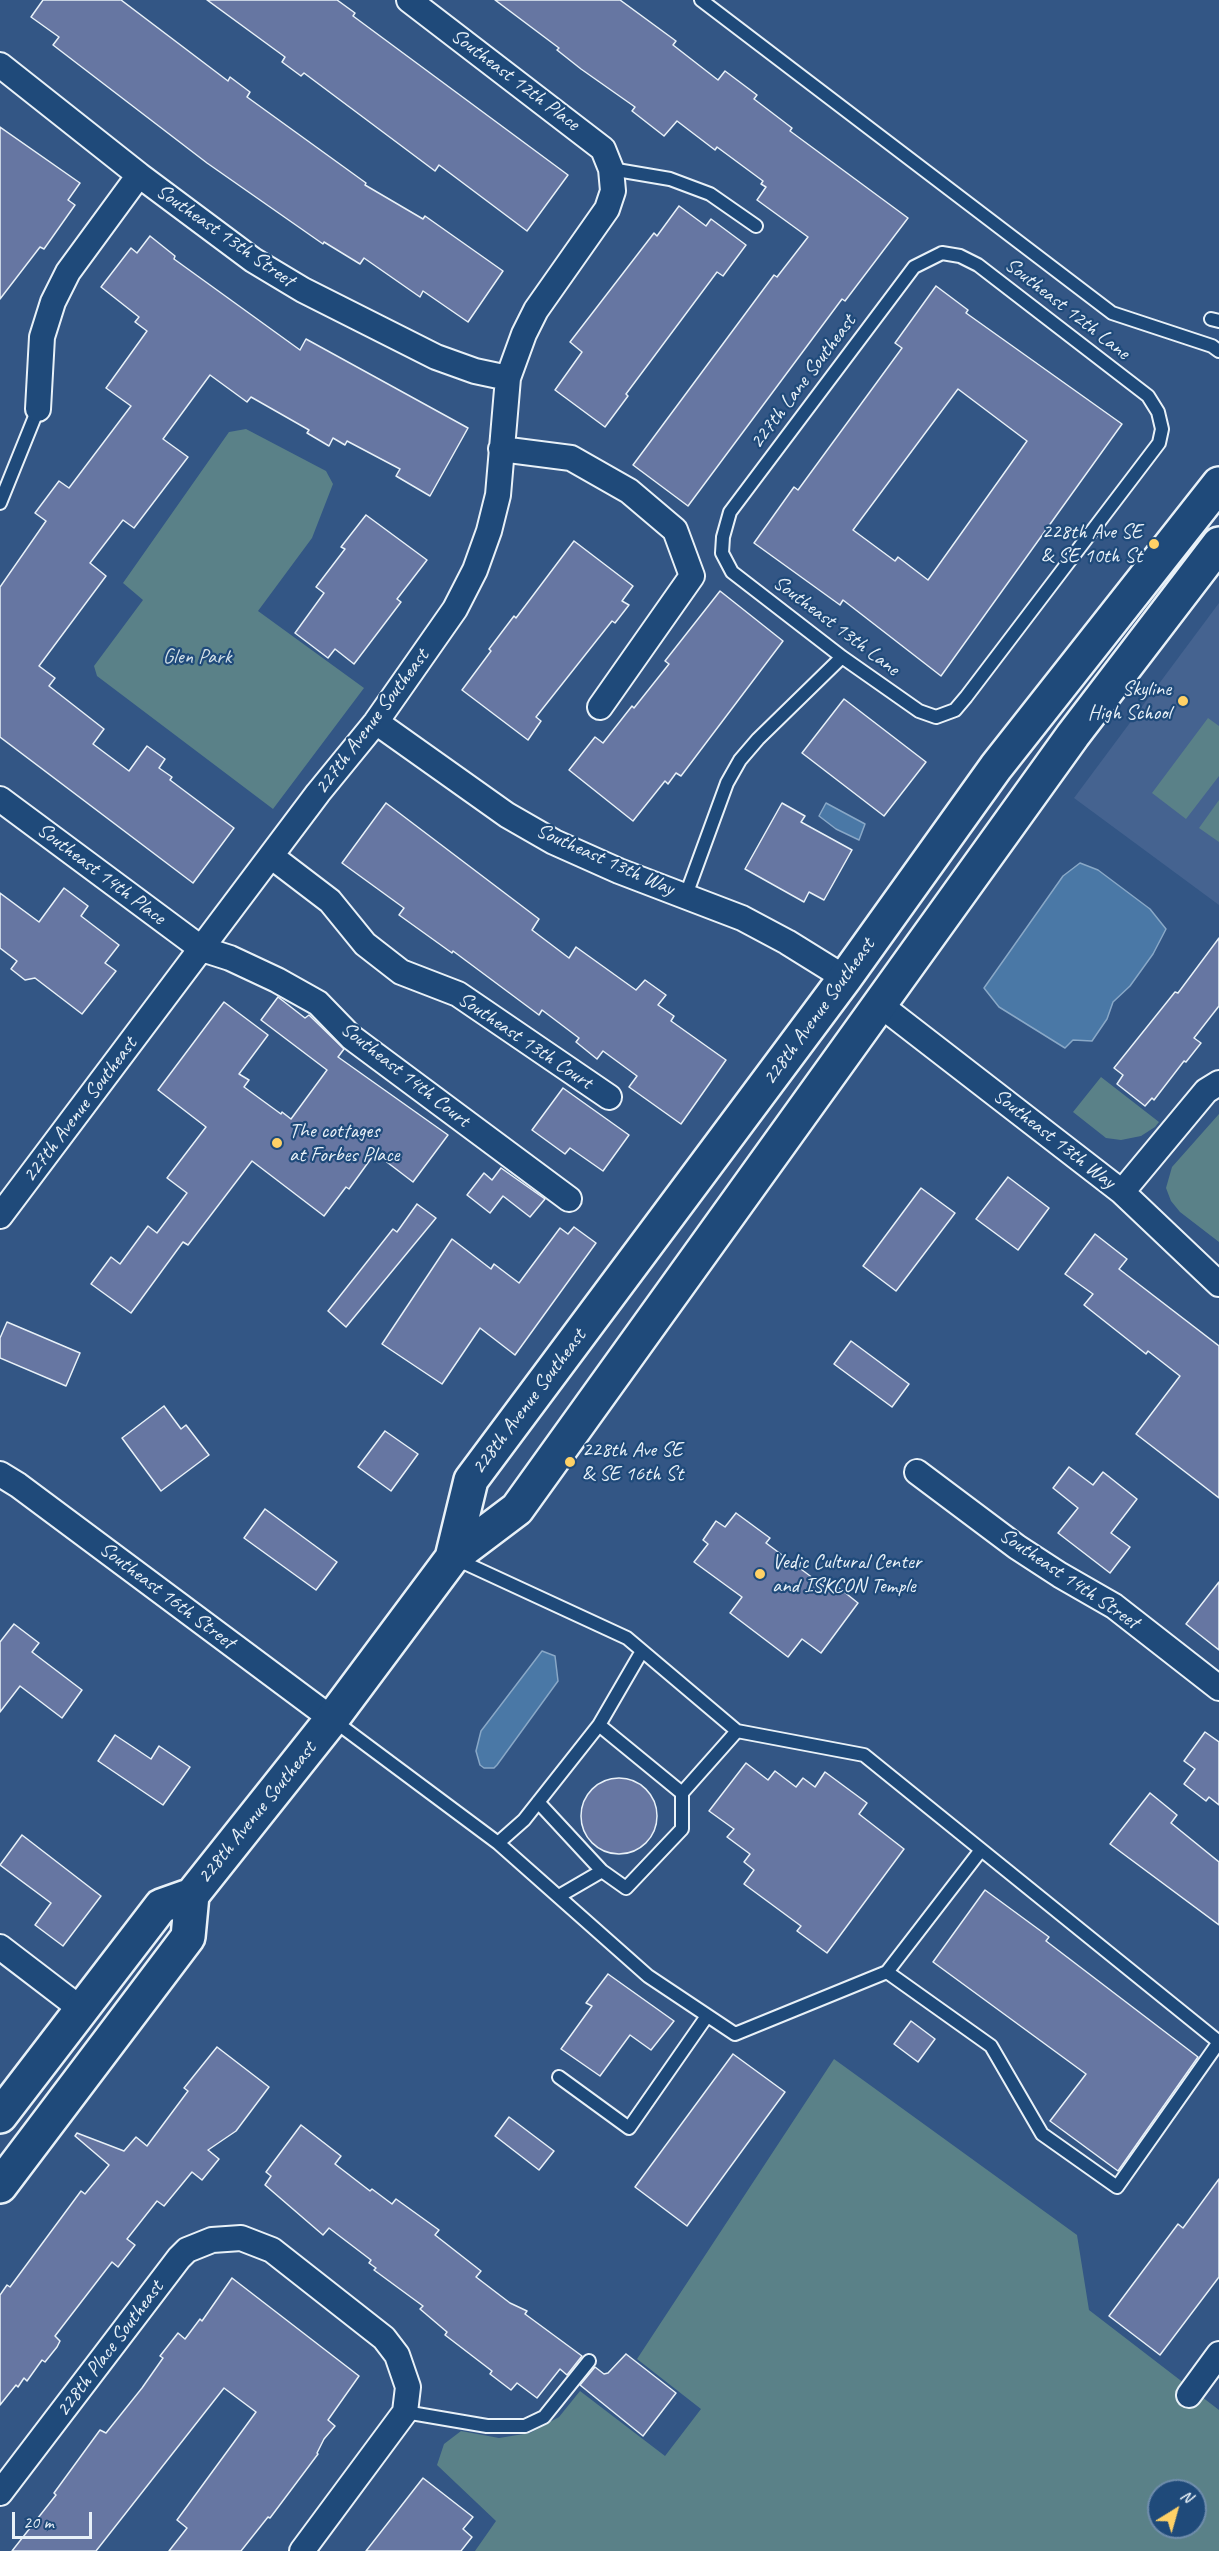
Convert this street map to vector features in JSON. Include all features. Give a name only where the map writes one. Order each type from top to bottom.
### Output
[{"type":"main road","name":"228th Avenue Southeast","points":[[452,1558],[471,1480],[845,978],[996,767],[1219,484]]},
{"type":"main road","name":"228th Avenue Southeast","points":[[0,2186],[188,1937],[192,1895],[332,1719],[452,1558],[517,1509],[990,849],[1073,735],[1219,544]]},
{"type":"main road","points":[[801,1111],[793,1089],[794,1083],[843,1014],[848,999],[845,978],[872,968],[890,952],[945,877],[963,863],[990,849]]},
{"type":"main road","name":"228th Avenue Southeast","points":[[0,2116],[160,1905],[192,1895]]},
{"type":"street","name":"Southeast 12th Place","points":[[409,0],[589,136],[603,149],[611,169]]},
{"type":"street","name":"Southeast 13th Street","points":[[0,65],[139,175],[253,260],[303,290],[436,357],[475,371],[508,378]]},
{"type":"street","name":"227th Avenue Southeast","points":[[0,1216],[318,793],[376,722],[455,609],[475,570],[489,531],[498,495],[508,378],[536,310],[607,210],[613,191],[611,169]]},
{"type":"street","points":[[38,409],[42,337],[53,302],[68,272],[139,175]]},
{"type":"street","points":[[501,449],[571,458],[629,491],[675,530],[692,576],[600,707]]},
{"type":"street","name":"Southeast 13th Way","points":[[376,722],[507,815],[554,842],[619,871],[742,918],[787,942],[845,978]]},
{"type":"street","name":"Southeast 14th Place","points":[[0,800],[202,949]]},
{"type":"street","name":"Southeast 13th Court","points":[[271,856],[330,901],[365,944],[401,972],[458,994],[609,1097]]},
{"type":"street","name":"Southeast 14th Court","points":[[202,949],[230,958],[268,975],[318,1003],[351,1037],[569,1199]]},
{"type":"street","name":"Southeast 13th Way","points":[[879,1004],[1122,1192],[1219,1284]]},
{"type":"street","points":[[1122,1192],[1206,1091],[1219,1083]]},
{"type":"street","name":"Southeast 14th Street","points":[[916,1472],[1017,1547],[1059,1575],[1114,1606],[1219,1688]]},
{"type":"street","name":"Southeast 16th Street","points":[[0,1474],[18,1485],[332,1719]]},
{"type":"street","points":[[0,1947],[81,2009]]},
{"type":"street","name":"228th Place Southeast","points":[[0,2493],[178,2258],[187,2250],[212,2240],[241,2238],[272,2250],[384,2338],[397,2355],[408,2387],[405,2412]]},
{"type":"street","points":[[1189,2394],[1219,2354]]},
{"type":"street","points":[[302,2551],[405,2412]]},
{"type":"lane","points":[[701,0],[1112,313],[1216,348]]},
{"type":"lane","points":[[611,169],[670,179],[710,194],[756,226]]},
{"type":"lane","name":"Southeast 12th Lane","points":[[936,717],[955,710],[966,697],[1159,443],[1162,429],[1158,412],[1148,396],[978,265],[960,256],[942,253]]},
{"type":"lane","name":"227th Lane Southeast","points":[[723,553],[723,537],[730,512],[914,267],[942,253]]},
{"type":"lane","points":[[0,503],[38,409]]},
{"type":"lane","name":"Southeast 13th Lane","points":[[723,553],[732,572],[842,657],[919,711],[936,717]]},
{"type":"lane","points":[[686,895],[728,783],[740,760],[842,657]]},
{"type":"lane","points":[[452,1558],[627,1638],[737,1731],[864,1755],[1219,2042],[1117,2187],[1042,2134],[991,2046],[887,1972]]},
{"type":"lane","points":[[498,1843],[524,1820],[599,1725],[642,1652]]},
{"type":"lane","points":[[332,1719],[498,1843],[648,1976],[735,2034],[887,1972],[981,1850]]},
{"type":"lane","points":[[599,1725],[682,1793]]},
{"type":"lane","points":[[538,1802],[602,1871],[626,1888],[682,1829],[682,1793],[737,1731]]},
{"type":"lane","points":[[559,1896],[602,1871]]},
{"type":"lane","points":[[560,2077],[629,2128],[707,2016]]},
{"type":"lane","points":[[405,2412],[487,2426],[525,2426],[544,2417],[589,2361]]},
{"type":"shaded area","name":"Skyline High School","points":[[1219,603],[1219,905],[1074,798]]},
{"type":"shaded area","points":[[826,803],[865,824],[859,840],[836,829],[819,816]]},
{"type":"shaded area","points":[[1080,863],[1098,870],[1150,909],[1166,929],[1153,954],[1130,986],[1113,1002],[1107,1019],[1092,1041],[1073,1040],[1065,1048],[999,1007],[984,988],[1063,876]]},
{"type":"shaded area","points":[[542,1651],[555,1656],[558,1681],[497,1765],[494,1768],[484,1768],[480,1765],[476,1751],[481,1731]]},
{"type":"green space","name":"Glen Park","points":[[246,429],[326,471],[333,484],[312,538],[258,611],[364,688],[273,809],[97,676],[94,666],[143,600],[123,583],[229,432]]},
{"type":"green space","points":[[1208,718],[1219,726],[1219,776],[1186,819],[1152,793]]},
{"type":"green space","points":[[1219,800],[1219,842],[1199,828]]},
{"type":"green space","points":[[1101,1077],[1159,1122],[1155,1127],[1141,1136],[1121,1140],[1106,1138],[1073,1112]]},
{"type":"green space","points":[[1219,1114],[1219,1242],[1180,1212],[1171,1201],[1166,1188],[1172,1167]]},
{"type":"green space","points":[[834,2059],[1077,2235],[1089,2310],[1219,2410],[1219,2551],[475,2551],[496,2521],[437,2465],[444,2444],[461,2431],[499,2438],[530,2433],[559,2417],[580,2391],[665,2456],[701,2409],[637,2359]]},
{"type":"building","points":[[43,0],[121,0],[228,81],[230,77],[250,92],[247,97],[366,183],[365,185],[423,219],[425,216],[503,271],[468,322],[423,291],[420,297],[364,258],[360,264],[324,242],[323,244],[207,163],[53,45],[59,37],[31,17]]},
{"type":"building","points":[[207,0],[337,0],[355,13],[353,16],[568,175],[527,231],[439,165],[435,171],[304,73],[301,76],[282,62],[285,57]]},
{"type":"building","points":[[495,0],[620,0],[676,41],[673,45],[718,80],[725,71],[757,95],[754,99],[792,128],[790,131],[908,218],[845,301],[842,299],[688,506],[633,465],[774,275],[777,277],[808,237],[757,200],[766,187],[761,184],[763,181],[717,147],[715,150],[677,121],[664,136],[632,111],[635,107],[581,69],[557,50],[559,48]]},
{"type":"building","points":[[0,127],[80,183],[68,200],[75,205],[44,249],[40,247],[0,299]]},
{"type":"building","points":[[679,206],[706,226],[711,219],[746,245],[723,276],[717,272],[626,394],[628,396],[605,427],[555,390],[582,352],[570,342],[654,233],[657,236]]},
{"type":"building","points":[[150,236],[175,256],[174,259],[300,350],[306,339],[468,428],[430,496],[396,476],[400,469],[347,441],[345,445],[333,438],[329,446],[307,433],[309,430],[251,397],[247,402],[210,375],[163,439],[188,457],[134,528],[123,520],[90,563],[106,576],[39,666],[55,678],[49,686],[104,729],[93,744],[129,771],[147,746],[165,759],[159,768],[172,777],[170,780],[234,828],[193,883],[0,737],[0,587],[46,521],[35,513],[59,481],[69,488],[131,406],[106,388],[147,331],[135,322],[139,317],[101,287],[131,248],[137,253]]},
{"type":"building","points":[[936,286],[968,310],[966,313],[1122,424],[941,676],[843,600],[840,605],[754,543],[794,487],[798,490],[902,348],[895,343]],"holes":[[[958,389],[1027,441],[928,580],[898,557],[895,561],[853,530]]]},
{"type":"building","points":[[366,515],[427,560],[397,599],[401,602],[354,664],[335,649],[328,658],[295,633],[324,593],[316,587],[345,549],[341,547]]},
{"type":"building","points":[[574,541],[633,586],[622,601],[629,605],[615,623],[612,621],[536,717],[541,721],[528,740],[462,690],[491,651],[489,649],[514,616],[516,618]]},
{"type":"building","points":[[720,591],[783,641],[681,776],[676,773],[668,784],[665,781],[633,821],[569,770],[595,737],[603,743],[632,706],[634,708],[669,664],[665,661]]},
{"type":"building","points":[[844,699],[926,762],[884,816],[802,753]]},
{"type":"building","points":[[386,803],[539,919],[532,930],[569,958],[576,947],[636,990],[645,980],[666,995],[658,1005],[674,1016],[671,1021],[726,1060],[681,1124],[629,1087],[637,1076],[603,1051],[597,1059],[576,1042],[579,1038],[542,1010],[539,1015],[453,951],[452,953],[399,915],[404,908],[342,863]]},
{"type":"building","points":[[782,803],[805,816],[801,822],[852,850],[824,900],[809,892],[804,902],[745,869]]},
{"type":"building","points":[[64,888],[88,906],[81,916],[119,945],[105,963],[116,971],[82,1014],[35,978],[25,980],[11,969],[17,961],[0,948],[0,893],[39,922]]},
{"type":"building","points":[[1219,938],[1219,1006],[1194,1038],[1201,1043],[1154,1100],[1152,1098],[1145,1106],[1117,1084],[1123,1075],[1114,1068],[1175,992],[1178,993]]},
{"type":"building","points":[[278,997],[305,1018],[309,1015],[344,1049],[338,1057],[448,1135],[413,1182],[375,1153],[349,1189],[346,1187],[324,1216],[252,1161],[188,1245],[183,1242],[131,1313],[91,1284],[111,1257],[120,1264],[148,1226],[157,1233],[187,1193],[167,1178],[206,1127],[158,1090],[224,1002],[268,1035],[239,1074],[249,1080],[244,1087],[281,1114],[282,1112],[291,1119],[327,1070],[261,1020]]},
{"type":"building","points":[[563,1088],[629,1135],[603,1171],[570,1148],[565,1154],[532,1130]]},
{"type":"building","points":[[501,1168],[545,1199],[530,1217],[503,1196],[490,1213],[467,1195],[484,1173],[492,1180]]},
{"type":"building","points":[[1008,1177],[1049,1208],[1018,1250],[976,1219]]},
{"type":"building","points":[[921,1188],[955,1213],[896,1291],[863,1266]]},
{"type":"building","points":[[417,1204],[436,1218],[346,1327],[328,1311],[393,1229],[397,1232]]},
{"type":"building","points":[[574,1227],[596,1243],[515,1355],[480,1328],[442,1384],[382,1344],[452,1239],[491,1269],[494,1264],[519,1283],[560,1228],[568,1234]]},
{"type":"building","points":[[1095,1234],[1127,1259],[1119,1269],[1219,1346],[1219,1498],[1136,1434],[1180,1376],[1148,1351],[1146,1354],[1084,1305],[1093,1294],[1065,1274]]},
{"type":"building","points":[[7,1322],[80,1353],[66,1386],[0,1358],[0,1338]]},
{"type":"building","points":[[851,1341],[909,1384],[892,1407],[834,1364]]},
{"type":"building","points":[[164,1406],[181,1429],[186,1425],[209,1455],[161,1491],[122,1438]]},
{"type":"building","points":[[385,1431],[418,1454],[391,1491],[358,1467]]},
{"type":"building","points":[[1069,1467],[1093,1485],[1103,1472],[1137,1499],[1111,1533],[1130,1547],[1110,1573],[1058,1533],[1078,1508],[1053,1488]]},
{"type":"building","points":[[265,1509],[337,1562],[316,1590],[244,1538]]},
{"type":"building","name":"Vedic Cultural Center and ISKCON Temple","points":[[736,1513],[770,1538],[766,1543],[833,1593],[838,1587],[858,1603],[821,1653],[802,1639],[788,1657],[730,1613],[742,1597],[694,1562],[708,1544],[703,1540],[716,1521],[725,1527]]},
{"type":"building","points":[[1219,1582],[1219,1650],[1186,1624]]},
{"type":"building","points":[[14,1624],[39,1643],[32,1652],[82,1690],[62,1718],[20,1686],[0,1712],[0,1642]]},
{"type":"building","points":[[1205,1732],[1219,1742],[1219,1805],[1209,1797],[1206,1801],[1184,1784],[1195,1769],[1184,1761]]},
{"type":"building","points":[[115,1735],[151,1759],[159,1746],[190,1767],[163,1805],[98,1761]]},
{"type":"building","points":[[746,1763],[768,1780],[775,1771],[796,1787],[803,1778],[815,1787],[825,1772],[867,1803],[859,1814],[904,1849],[827,1953],[797,1931],[801,1926],[744,1884],[754,1870],[744,1862],[750,1854],[727,1837],[734,1829],[709,1811]]},
{"type":"building","points":[[612,1778],[626,1778],[640,1784],[651,1795],[657,1809],[654,1831],[646,1843],[626,1854],[612,1854],[598,1848],[587,1837],[581,1823],[581,1809],[587,1795],[598,1784]]},
{"type":"building","points":[[1150,1793],[1177,1815],[1171,1823],[1219,1862],[1219,1925],[1110,1844]]},
{"type":"building","points":[[22,1835],[101,1896],[63,1946],[35,1925],[51,1903],[0,1865]]},
{"type":"building","points":[[985,1890],[1049,1937],[1046,1941],[1198,2057],[1118,2171],[1050,2121],[1086,2074],[933,1962]]},
{"type":"building","points":[[608,1974],[674,2021],[651,2050],[630,2035],[600,2076],[561,2049],[592,2006],[586,2003]]},
{"type":"building","points":[[911,2021],[935,2039],[918,2062],[894,2044]]},
{"type":"building","points":[[217,2047],[269,2087],[236,2131],[208,2150],[219,2159],[202,2180],[192,2172],[164,2206],[157,2201],[127,2239],[135,2245],[118,2267],[112,2262],[55,2336],[60,2341],[57,2347],[45,2362],[42,2360],[27,2381],[24,2378],[18,2387],[16,2385],[0,2405],[0,2295],[7,2285],[10,2287],[81,2191],[85,2194],[109,2165],[75,2136],[77,2133],[124,2151],[136,2137],[147,2146],[188,2091],[184,2088]]},
{"type":"building","points":[[733,2054],[785,2092],[687,2226],[635,2187]]},
{"type":"building","points":[[509,2117],[554,2151],[539,2170],[495,2136]]},
{"type":"building","points":[[301,2125],[341,2156],[335,2164],[370,2191],[372,2189],[392,2204],[396,2199],[439,2230],[435,2235],[481,2271],[476,2277],[510,2303],[527,2311],[525,2314],[582,2356],[567,2375],[560,2369],[537,2398],[517,2383],[511,2390],[490,2374],[492,2371],[445,2335],[447,2332],[420,2309],[423,2306],[374,2270],[376,2268],[369,2263],[371,2260],[329,2228],[323,2235],[265,2185],[271,2176],[266,2172]]},
{"type":"building","points":[[1219,2179],[1219,2277],[1160,2355],[1109,2316],[1178,2224],[1183,2228]]},
{"type":"building","points":[[232,2278],[359,2376],[328,2420],[335,2426],[324,2439],[318,2454],[270,2518],[268,2517],[241,2551],[169,2551],[187,2528],[177,2520],[256,2412],[224,2388],[96,2551],[12,2551],[56,2495],[54,2493],[100,2430],[106,2433],[142,2388],[163,2358],[160,2356],[178,2333],[185,2339],[200,2319],[202,2321]]},
{"type":"building","points":[[626,2354],[676,2393],[643,2436],[580,2385],[595,2367],[604,2374],[608,2373]]},
{"type":"building","points":[[423,2478],[473,2517],[463,2529],[472,2537],[461,2551],[366,2551]]},
{"type":"place","name":"228th Ave SE & SE 10th St","points":[[1154,544]]},
{"type":"place","name":"Skyline High School","points":[[1183,701]]},
{"type":"place","name":"The cottages at Forbes Place","points":[[277,1143]]},
{"type":"place","name":"228th Ave SE & SE 16th St","points":[[570,1462]]},
{"type":"place","name":"Vedic Cultural Center and ISKCON Temple","points":[[760,1574]]}]
